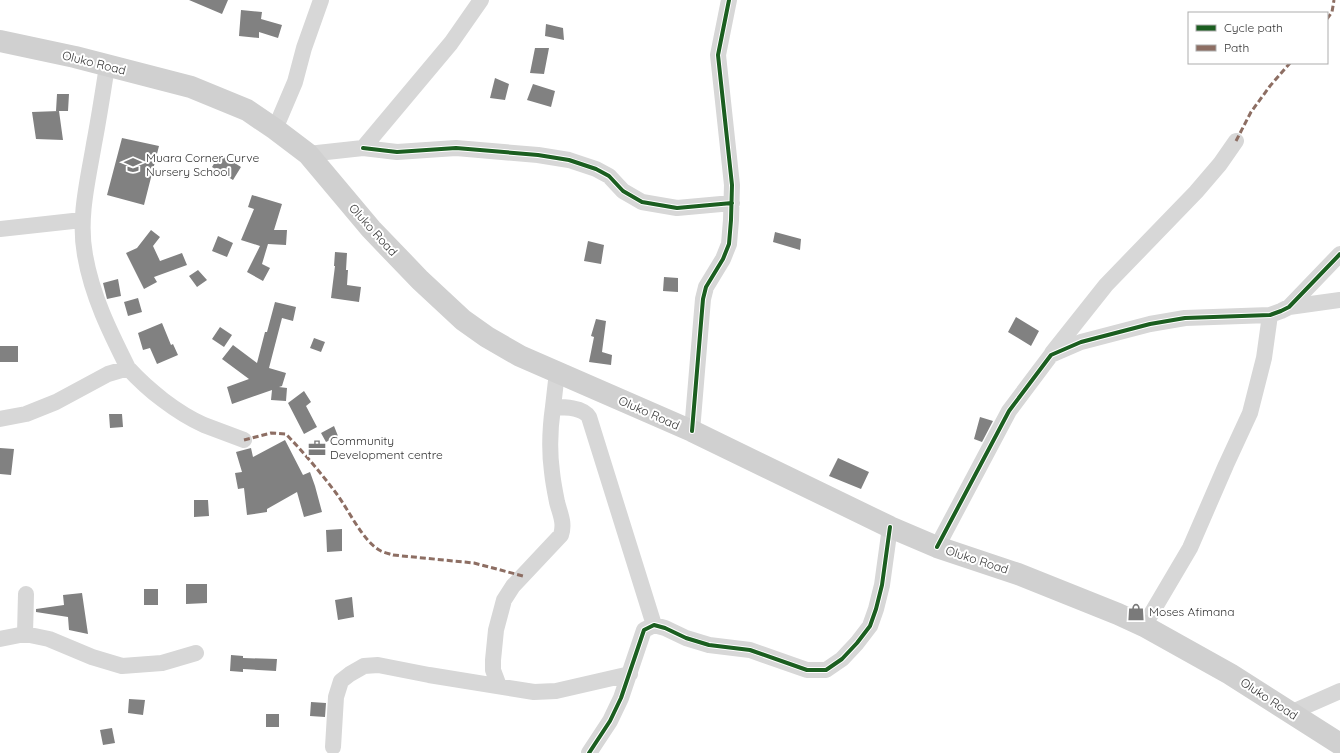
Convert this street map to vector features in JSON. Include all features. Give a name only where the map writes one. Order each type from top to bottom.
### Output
[{"type":"main road","name":"Oluko Road","points":[[0,41],[75,57],[191,87],[247,110],[308,154],[371,229],[420,280],[463,320],[487,337],[520,356],[692,431],[890,527],[937,547],[1018,574],[1144,626],[1230,674],[1340,744]]},
{"type":"street","points":[[275,129],[295,82],[304,48],[321,0]]},
{"type":"street","points":[[363,148],[451,43],[481,0]]},
{"type":"street","points":[[692,431],[703,299],[706,287],[723,258],[728,244],[732,203],[729,150],[718,55],[729,0]]},
{"type":"street","points":[[107,66],[82,220],[85,254],[95,297],[108,328],[128,368],[141,383],[178,410],[202,424],[244,440]]},
{"type":"street","points":[[937,547],[1009,411],[1072,326],[1106,285],[1196,192],[1220,164],[1236,141]]},
{"type":"street","points":[[308,154],[363,148],[397,152],[456,148],[538,155],[569,160],[596,169],[609,176],[624,191],[642,202],[677,208],[732,203]]},
{"type":"street","points":[[0,229],[82,220]]},
{"type":"street","points":[[1289,307],[1340,254]]},
{"type":"street","points":[[1051,354],[1081,342],[1150,324],[1185,318],[1270,315],[1289,307],[1340,300]]},
{"type":"street","points":[[1144,626],[1190,548],[1250,413],[1264,358],[1270,315]]},
{"type":"street","points":[[0,419],[26,414],[56,402],[108,374],[128,368]]},
{"type":"street","points":[[498,686],[493,670],[493,660],[498,619],[504,600],[513,586],[561,535],[563,528],[557,503],[550,455],[550,427],[557,372]]},
{"type":"street","points":[[553,407],[563,407],[583,411],[589,417],[654,625]]},
{"type":"street","points":[[590,753],[610,721],[630,674],[644,630],[654,625],[665,628],[686,638],[709,644],[750,650],[807,670],[826,670],[842,659],[857,644],[870,626],[882,585],[890,527]]},
{"type":"street","points":[[24,634],[26,594]]},
{"type":"street","points":[[0,639],[24,634],[49,639],[92,657],[122,666],[162,663],[196,654]]},
{"type":"street","points":[[333,748],[336,697],[341,680],[364,666],[378,665],[534,692],[556,691],[630,674]]},
{"type":"street","points":[[1290,713],[1340,691]]},
{"type":"building","points":[[189,0],[228,0],[222,14]]},
{"type":"building","points":[[241,10],[262,12],[261,19],[282,25],[278,38],[259,32],[259,38],[239,36]]},
{"type":"building","points":[[546,24],[563,28],[564,40],[545,36]]},
{"type":"building","points":[[535,48],[549,48],[544,74],[530,73]]},
{"type":"building","points":[[495,78],[509,84],[505,100],[490,98]]},
{"type":"building","points":[[533,84],[555,91],[551,107],[527,100]]},
{"type":"building","points":[[57,94],[69,94],[68,111],[56,111]]},
{"type":"building","points":[[59,111],[63,140],[36,139],[32,112]]},
{"type":"building","points":[[122,138],[159,146],[144,205],[107,195]]},
{"type":"building","points":[[220,154],[241,167],[233,180],[212,167]]},
{"type":"building","points":[[252,195],[282,204],[274,230],[287,230],[286,245],[268,244],[262,264],[270,268],[263,281],[247,272],[260,246],[241,240],[254,209],[248,207]]},
{"type":"building","points":[[151,230],[160,237],[153,246],[160,261],[182,253],[187,265],[154,277],[157,282],[144,289],[126,253],[137,248]]},
{"type":"building","points":[[775,232],[801,239],[800,250],[773,242]]},
{"type":"building","points":[[218,236],[233,243],[227,257],[212,251]]},
{"type":"building","points":[[588,241],[604,245],[601,264],[584,261]]},
{"type":"building","points":[[335,252],[347,253],[347,285],[361,287],[359,302],[331,298],[335,266]]},
{"type":"building","points":[[198,270],[207,280],[197,287],[189,276]]},
{"type":"building","points":[[664,277],[678,278],[678,292],[663,291]]},
{"type":"building","points":[[118,279],[121,296],[107,299],[103,283]]},
{"type":"building","points":[[138,298],[142,312],[128,316],[124,302]]},
{"type":"building","points":[[275,302],[296,307],[293,321],[282,318],[269,368],[286,373],[282,386],[279,387],[287,388],[286,401],[271,400],[272,390],[232,404],[227,387],[249,379],[222,359],[233,345],[257,363]]},
{"type":"building","points":[[1016,317],[1039,331],[1031,346],[1008,332]]},
{"type":"building","points":[[596,319],[606,321],[602,352],[612,355],[611,365],[589,362],[594,337],[591,336]]},
{"type":"building","points":[[162,323],[171,345],[173,344],[178,355],[157,364],[150,348],[143,350],[138,333]]},
{"type":"building","points":[[220,327],[232,335],[224,347],[212,339]]},
{"type":"building","points":[[314,338],[325,342],[321,352],[310,348]]},
{"type":"building","points":[[0,346],[18,346],[18,362],[0,362]]},
{"type":"building","points":[[304,391],[311,402],[306,406],[317,427],[304,434],[288,403]]},
{"type":"building","points":[[109,414],[122,414],[123,427],[110,428]]},
{"type":"building","points":[[980,417],[993,421],[982,442],[974,439]]},
{"type":"building","points":[[334,426],[338,436],[326,442],[321,433]]},
{"type":"building","points":[[285,440],[303,475],[310,472],[322,512],[304,517],[297,492],[267,509],[267,512],[247,515],[244,488],[238,489],[235,473],[242,472],[236,452],[251,448],[253,457]]},
{"type":"building","points":[[0,448],[14,449],[11,475],[0,474]]},
{"type":"building","points":[[838,458],[869,472],[861,489],[829,476]]},
{"type":"building","points":[[194,500],[208,500],[209,516],[194,517]]},
{"type":"building","points":[[342,529],[342,551],[327,552],[326,530]]},
{"type":"building","points":[[186,584],[207,584],[207,603],[186,604]]},
{"type":"building","points":[[144,589],[158,589],[158,605],[144,605]]},
{"type":"building","points":[[82,593],[88,634],[69,630],[68,617],[36,612],[36,609],[64,605],[63,595]]},
{"type":"building","points":[[352,597],[354,617],[338,620],[335,600]]},
{"type":"building","points":[[231,655],[243,656],[243,658],[277,659],[276,671],[243,669],[243,672],[230,671]]},
{"type":"building","points":[[129,699],[145,700],[143,715],[128,713]]},
{"type":"building","points":[[311,702],[326,703],[325,717],[310,716]]},
{"type":"building","points":[[266,714],[279,714],[279,727],[266,727]]},
{"type":"building","points":[[112,728],[115,743],[103,745],[100,730]]},
{"type":"marked path","points":[[1328,18],[1332,12],[1334,0]]},
{"type":"marked path","points":[[1236,141],[1251,112],[1270,86],[1289,64]]},
{"type":"marked path","points":[[244,440],[271,433],[286,434],[312,463],[341,500],[368,541],[381,551],[393,555],[474,563],[523,576]]},
{"type":"cycle path","points":[[692,431],[703,299],[706,287],[723,259],[729,244],[732,185],[718,55],[729,0]]},
{"type":"cycle path","points":[[363,148],[397,152],[456,148],[538,155],[569,160],[596,169],[609,176],[623,191],[642,202],[677,208],[732,203]]},
{"type":"cycle path","points":[[937,547],[1009,411],[1051,355],[1081,342],[1150,324],[1185,318],[1270,315],[1289,307],[1340,254]]},
{"type":"cycle path","points":[[589,753],[610,721],[621,698],[644,630],[654,625],[665,628],[686,638],[709,645],[750,650],[807,670],[826,670],[842,659],[870,626],[882,585],[890,527]]},
{"type":"place","name":"Muara Corner Curve Nursery School","points":[[133,165]]},
{"type":"place","name":"Community Development centre","points":[[317,448]]},
{"type":"place","name":"Moses Afimana","points":[[1136,612]]}]
